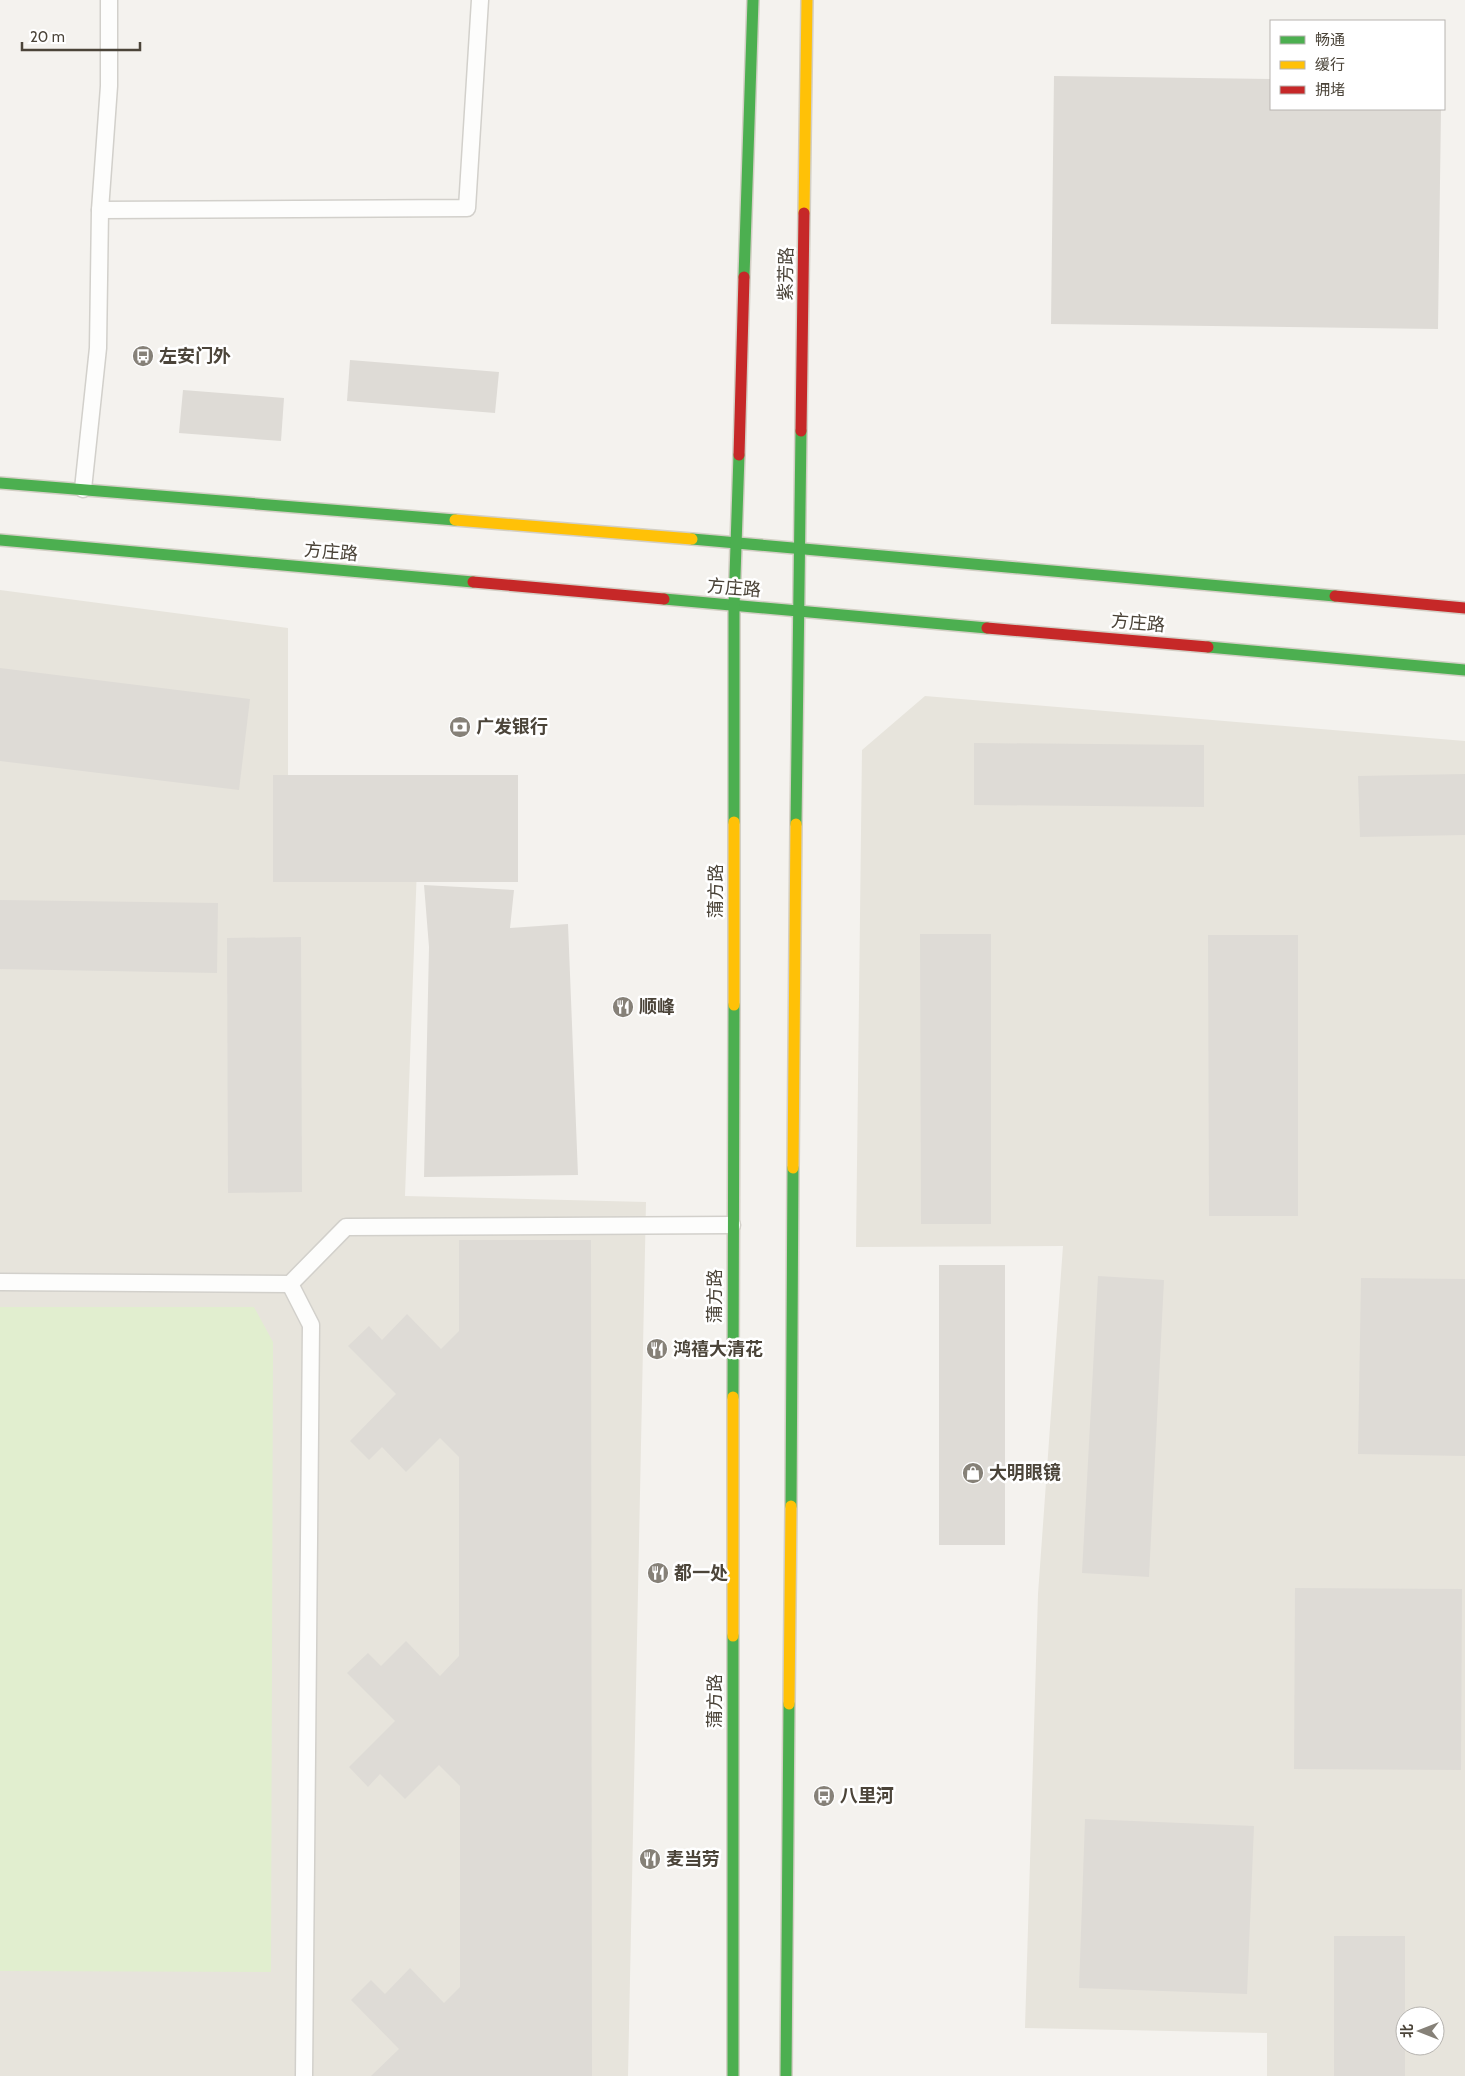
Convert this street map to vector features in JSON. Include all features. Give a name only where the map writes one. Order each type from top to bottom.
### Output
[{"type":"street","points":[[736,543],[754,0]]},
{"type":"street","name":"紫芳路","points":[[798,610],[807,0]]},
{"type":"street","points":[[0,483],[736,543],[1465,608]]},
{"type":"street","name":"方庄路","points":[[0,540],[1465,670]]},
{"type":"street","name":"蒲方路","points":[[733,2076],[732,1225],[734,606],[736,543]]},
{"type":"street","points":[[786,2076],[798,610]]},
{"type":"lane","points":[[83,489],[98,348],[100,210],[109,86],[109,0]]},
{"type":"lane","points":[[100,210],[467,208],[480,0]]},
{"type":"lane","points":[[0,1282],[290,1284],[346,1228],[732,1225]]},
{"type":"lane","points":[[290,1284],[311,1325],[304,2076]]},
{"type":"shaded area","points":[[0,590],[288,628],[288,827],[418,839],[405,1196],[646,1202],[628,2076],[0,2076]]},
{"type":"shaded area","points":[[925,696],[1465,741],[1465,2076],[1267,2076],[1267,2033],[1025,2028],[1038,1594],[1063,1246],[856,1247],[862,750]]},
{"type":"green space","points":[[0,1307],[254,1307],[273,1342],[271,1972],[0,1971]]},
{"type":"building","points":[[1054,76],[1270,79],[1270,110],[1441,110],[1438,329],[1051,324]]},
{"type":"building","points":[[350,360],[499,372],[495,413],[347,401]]},
{"type":"building","points":[[183,390],[284,398],[281,441],[179,433]]},
{"type":"building","points":[[0,668],[250,699],[239,790],[0,761]]},
{"type":"building","points":[[974,743],[1204,745],[1204,807],[974,805]]},
{"type":"building","points":[[1465,774],[1465,835],[1360,837],[1358,776]]},
{"type":"building","points":[[273,775],[518,775],[518,882],[273,882]]},
{"type":"building","points":[[424,885],[514,890],[510,928],[568,924],[578,1175],[424,1177],[429,947]]},
{"type":"building","points":[[0,900],[218,903],[217,973],[0,969]]},
{"type":"building","points":[[920,934],[991,934],[991,1224],[921,1224]]},
{"type":"building","points":[[1208,935],[1298,935],[1298,1216],[1209,1216]]},
{"type":"building","points":[[301,937],[302,1192],[228,1193],[227,938]]},
{"type":"building","points":[[459,1240],[591,1240],[592,2076],[371,2076],[399,2049],[351,2000],[371,1980],[385,1994],[410,1968],[444,2003],[460,1987],[460,1786],[439,1765],[405,1799],[380,1774],[368,1787],[349,1767],[395,1721],[347,1673],[368,1653],[381,1666],[406,1641],[440,1676],[459,1656],[459,1457],[440,1438],[406,1472],[382,1447],[369,1460],[350,1441],[396,1394],[348,1346],[369,1326],[382,1340],[407,1314],[441,1349],[459,1331]]},
{"type":"building","points":[[939,1265],[1005,1265],[1005,1545],[939,1545]]},
{"type":"building","points":[[1098,1276],[1164,1280],[1149,1577],[1082,1573]]},
{"type":"building","points":[[1361,1278],[1465,1279],[1465,1456],[1358,1454]]},
{"type":"building","points":[[1295,1588],[1462,1589],[1461,1770],[1294,1769]]},
{"type":"building","points":[[1085,1819],[1254,1826],[1247,1994],[1079,1988]]},
{"type":"building","points":[[1334,1936],[1405,1936],[1405,2006],[1395,2006],[1395,2056],[1405,2056],[1405,2076],[1334,2076]]},
{"type":"traffic: fast","points":[[744,277],[753,0]]},
{"type":"traffic: fast","points":[[796,824],[801,431]]},
{"type":"traffic: fast","points":[[734,822],[734,606],[739,455]]},
{"type":"traffic: fast","points":[[0,483],[455,520]]},
{"type":"traffic: fast","points":[[692,539],[1335,596]]},
{"type":"traffic: fast","points":[[0,540],[473,582]]},
{"type":"traffic: fast","points":[[664,599],[987,628]]},
{"type":"traffic: fast","points":[[1208,647],[1465,670]]},
{"type":"traffic: fast","points":[[733,1397],[734,1005]]},
{"type":"traffic: fast","points":[[791,1506],[793,1168]]},
{"type":"traffic: fast","points":[[733,1636],[733,2076]]},
{"type":"traffic: fast","points":[[786,2076],[789,1704]]},
{"type":"traffic: slow","points":[[804,213],[807,0]]},
{"type":"traffic: slow","points":[[455,520],[692,539]]},
{"type":"traffic: slow","points":[[734,822],[734,1005]]},
{"type":"traffic: slow","points":[[793,1168],[796,824]]},
{"type":"traffic: slow","points":[[733,1397],[733,1636]]},
{"type":"traffic: slow","points":[[789,1704],[791,1506]]},
{"type":"traffic: jam","points":[[801,431],[804,213]]},
{"type":"traffic: jam","points":[[739,455],[744,277]]},
{"type":"traffic: jam","points":[[473,582],[664,599]]},
{"type":"traffic: jam","points":[[1335,596],[1465,608]]},
{"type":"traffic: jam","points":[[987,628],[1208,647]]},
{"type":"place","name":"左安门外","points":[[143,356]]},
{"type":"place","name":"广发银行","points":[[460,727]]},
{"type":"place","name":"顺峰","points":[[623,1007]]},
{"type":"place","name":"鸿禧大清花","points":[[657,1349]]},
{"type":"place","name":"大明眼镜","points":[[973,1473]]},
{"type":"place","name":"都一处","points":[[658,1573]]},
{"type":"place","name":"八里河","points":[[824,1796]]},
{"type":"place","name":"麦当劳","points":[[650,1859]]}]
